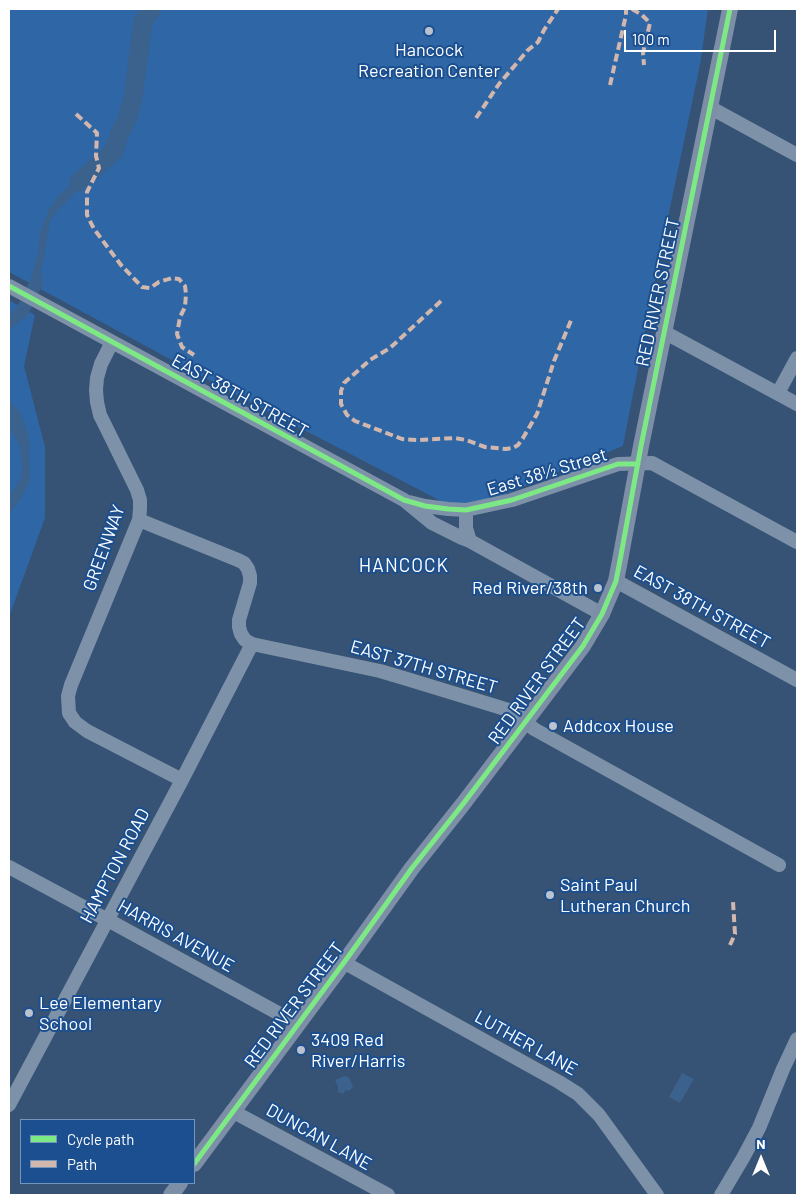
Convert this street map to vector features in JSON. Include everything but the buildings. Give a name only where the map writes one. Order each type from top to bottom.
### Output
[{"type":"main road","name":"RED RIVER STREET","points":[[195,1163],[412,868],[583,646],[602,614],[616,581],[664,332],[730,9]]},
{"type":"main road","points":[[171,1195],[179,1184]]},
{"type":"street","points":[[710,108],[797,155]]},
{"type":"street","name":"EAST 38TH STREET","points":[[12,288],[404,500],[432,523],[470,541],[602,614]]},
{"type":"street","points":[[664,332],[797,404]]},
{"type":"street","name":"GREENWAY","points":[[112,342],[101,364],[97,378],[97,402],[100,415],[137,490],[140,509],[138,520],[71,684],[68,696],[70,713],[75,722],[87,731],[182,780]]},
{"type":"street","points":[[778,393],[797,358]]},
{"type":"street","name":"East 38½ Street","points":[[466,510],[512,500],[618,464],[652,463],[797,542]]},
{"type":"street","name":"EAST 38TH STREET","points":[[404,500],[425,506],[466,510]]},
{"type":"street","points":[[466,510],[466,528],[470,541]]},
{"type":"street","points":[[138,520],[244,563],[248,569],[250,583],[239,620],[239,628],[245,640],[252,644]]},
{"type":"street","name":"EAST 38TH STREET","points":[[616,581],[797,680]]},
{"type":"street","name":"EAST 37TH STREET","points":[[252,644],[380,671],[515,712],[534,729],[779,865]]},
{"type":"street","name":"HAMPTON ROAD","points":[[9,1105],[252,644]]},
{"type":"street","name":"HARRIS AVENUE","points":[[9,867],[298,1024]]},
{"type":"street","name":"LUTHER LANE","points":[[343,962],[560,1082],[578,1094],[599,1115],[657,1195]]},
{"type":"street","points":[[721,1195],[759,1128],[797,1039]]},
{"type":"street","name":"DUNCAN LANE","points":[[232,1111],[388,1195]]},
{"type":"shaded area","points":[[9,9],[708,9],[700,65],[658,265],[623,446],[466,510],[458,510],[227,390],[9,272]]},
{"type":"shaded area","points":[[125,110],[131,113],[120,147],[117,148],[116,153],[109,161],[102,166],[99,159],[100,156],[112,144]]},
{"type":"shaded area","points":[[94,160],[98,168],[96,172],[57,211],[50,221],[41,270],[43,284],[28,315],[9,330],[9,315],[17,307],[31,278],[38,253],[40,232],[49,209],[60,194],[84,173]]},
{"type":"shaded area","points":[[9,300],[35,315],[24,366],[45,447],[45,518],[9,617]]},
{"type":"shaded area","points":[[9,401],[20,412],[29,437],[30,480],[22,497],[9,514],[9,496],[21,477],[22,466],[19,444],[9,427]]},
{"type":"shaded area","points":[[682,1073],[694,1079],[680,1103],[669,1097]]},
{"type":"shaded area","points":[[344,1076],[350,1079],[353,1087],[349,1091],[346,1090],[343,1094],[338,1092],[338,1086],[335,1081]]},
{"type":"waterway","points":[[79,182],[114,151],[133,98],[143,21],[152,9]]},
{"type":"marked path","points":[[476,118],[499,84],[528,50],[538,42],[558,9]]},
{"type":"marked path","points":[[610,85],[626,9]]},
{"type":"marked path","points":[[632,9],[650,23],[643,53],[644,65]]},
{"type":"marked path","points":[[76,114],[97,133],[96,156],[99,168],[87,192],[87,215],[94,229],[121,265],[142,287],[150,288],[159,282],[172,278],[179,279],[185,286],[185,307],[180,317],[177,334],[182,347],[194,355]]},
{"type":"marked path","points":[[441,301],[390,348],[370,360],[344,383],[341,391],[341,404],[347,415],[355,421],[402,439],[455,438],[485,447],[513,448],[523,438],[537,414],[554,361],[572,318]]},
{"type":"marked path","points":[[730,945],[735,934],[733,902]]},
{"type":"cycle path","points":[[195,1163],[412,868],[583,646],[602,614],[616,581],[641,446],[730,9]]},
{"type":"cycle path","points":[[9,286],[404,500],[425,506],[466,510],[512,500],[618,464],[638,464]]},
{"type":"place","name":"Hancock Recreation Center","points":[[429,31]]},
{"type":"place","name":"Red River/38th","points":[[598,588]]},
{"type":"place","name":"Addcox House","points":[[553,726]]},
{"type":"place","name":"Saint Paul Lutheran Church","points":[[550,895]]},
{"type":"place","name":"Lee Elementary School","points":[[29,1013]]},
{"type":"place","name":"3409 Red River/Harris","points":[[301,1050]]},
{"type":"district","name":"HANCOCK","points":[[404,566]]}]
